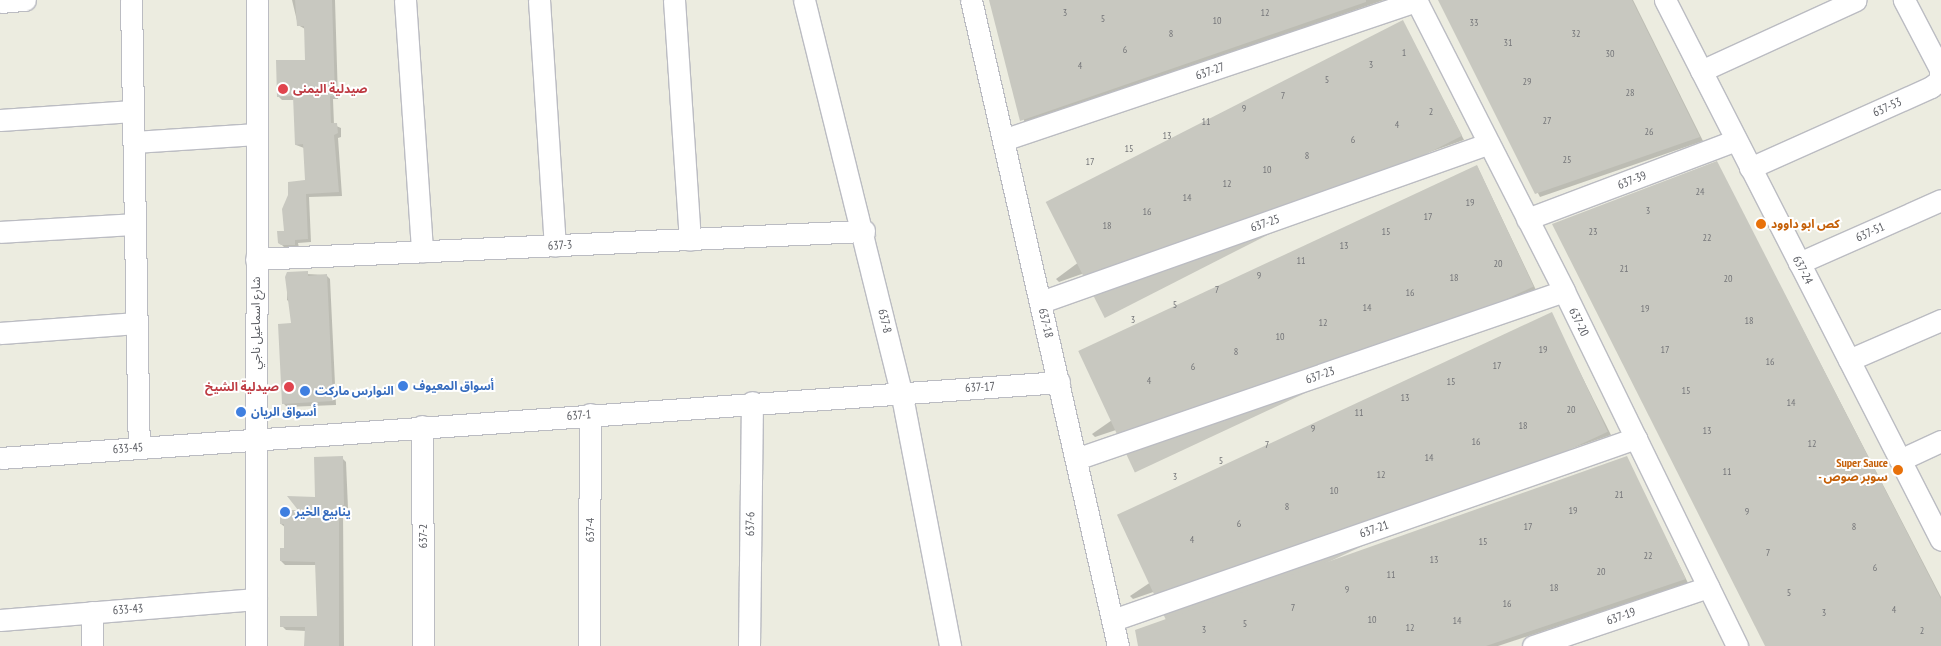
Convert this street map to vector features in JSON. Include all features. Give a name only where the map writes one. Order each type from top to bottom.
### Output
[{"type":"street","points":[[0,2],[25,0]]},
{"type":"street","points":[[131,0],[139,448]]},
{"type":"street","name":"شارع اسماعيل ناجي","points":[[256,0],[256,646]]},
{"type":"street","points":[[405,0],[422,251]]},
{"type":"street","points":[[539,0],[555,245]]},
{"type":"street","points":[[674,0],[690,239]]},
{"type":"street","name":"637-8","points":[[804,0],[864,231],[901,391],[950,646]]},
{"type":"street","name":"637-18","points":[[971,0],[1118,646]]},
{"type":"street","name":"637-27","points":[[1003,140],[1416,0]]},
{"type":"street","name":"637-20","points":[[1416,0],[1564,291],[1737,646]]},
{"type":"street","name":"637-24","points":[[1665,0],[1941,540]]},
{"type":"street","points":[[1701,71],[1856,0]]},
{"type":"street","name":"637-53","points":[[1750,168],[1931,87],[1940,80],[1940,68],[1904,0]]},
{"type":"street","points":[[0,120],[133,111]]},
{"type":"street","points":[[134,142],[256,134]]},
{"type":"street","name":"637-39","points":[[1527,219],[1736,140]]},
{"type":"street","name":"637-25","points":[[1041,302],[1489,143]]},
{"type":"street","name":"637-51","points":[[1799,263],[1941,200]]},
{"type":"street","points":[[0,232],[135,224]]},
{"type":"street","name":"637-3","points":[[256,259],[864,231]]},
{"type":"street","name":"637-23","points":[[1076,458],[1564,291]]},
{"type":"street","points":[[1849,360],[1941,320]]},
{"type":"street","points":[[0,333],[137,323]]},
{"type":"street","name":"637-17","points":[[901,391],[1059,382]]},
{"type":"street","name":"637-1","points":[[256,438],[901,391]]},
{"type":"street","name":"637-6","points":[[749,646],[752,402]]},
{"type":"street","name":"637-4","points":[[589,646],[590,414]]},
{"type":"street","name":"637-2","points":[[422,426],[423,646]]},
{"type":"street","name":"633-45","points":[[0,458],[256,438]]},
{"type":"street","name":"637-21","points":[[1113,620],[1636,438]]},
{"type":"street","points":[[1900,460],[1941,441]]},
{"type":"street","name":"637-19","points":[[1534,646],[1708,587]]},
{"type":"street","name":"633-43","points":[[0,620],[256,599]]},
{"type":"street","points":[[92,612],[92,646]]},
{"type":"building","points":[[295,0],[332,0],[335,96],[330,96],[331,123],[337,123],[338,133],[334,135],[339,192],[306,194],[308,239],[295,240],[295,245],[281,245],[278,243],[277,231],[284,231],[282,209],[288,195],[288,182],[305,180],[303,144],[295,145],[293,96],[277,97],[276,60],[305,60],[304,26],[297,26]]},
{"type":"building","points":[[989,0],[1366,0],[1366,2],[1020,121]]},
{"type":"building","points":[[1438,0],[1632,0],[1700,137],[1535,194]]},
{"type":"building","points":[[1403,20],[1462,136],[1105,318],[1046,202]]},
{"type":"building","points":[[1717,161],[1941,599],[1941,646],[1765,646],[1552,224]]},
{"type":"building","points":[[1477,165],[1534,286],[1135,472],[1078,351]]},
{"type":"building","points":[[308,271],[308,276],[327,274],[333,401],[282,404],[278,324],[291,323],[285,277],[287,272]]},
{"type":"building","points":[[1552,312],[1608,432],[1173,634],[1117,515]]},
{"type":"building","points":[[343,456],[344,505],[339,505],[339,646],[304,646],[305,627],[280,627],[280,616],[317,616],[315,562],[280,561],[280,548],[284,548],[284,524],[280,524],[280,510],[298,510],[287,496],[315,497],[314,457]]},
{"type":"building","points":[[1627,456],[1686,579],[1486,646],[1138,646],[1135,630]]},
{"type":"place","name":"صيدلية اليمنى","points":[[283,89]]},
{"type":"place","name":"كص ابو داوود","points":[[1761,224]]},
{"type":"place","name":"أسواق المعيوف","points":[[403,386]]},
{"type":"place","name":"صيدلية الشيخ","points":[[289,387]]},
{"type":"place","name":"النوارس ماركت","points":[[305,391]]},
{"type":"place","name":"أسواق الريان","points":[[241,412]]},
{"type":"place","name":"Super Sauce - سوبر صوص","points":[[1898,470]]},
{"type":"place","name":"ينابيع الخير","points":[[285,512]]}]
